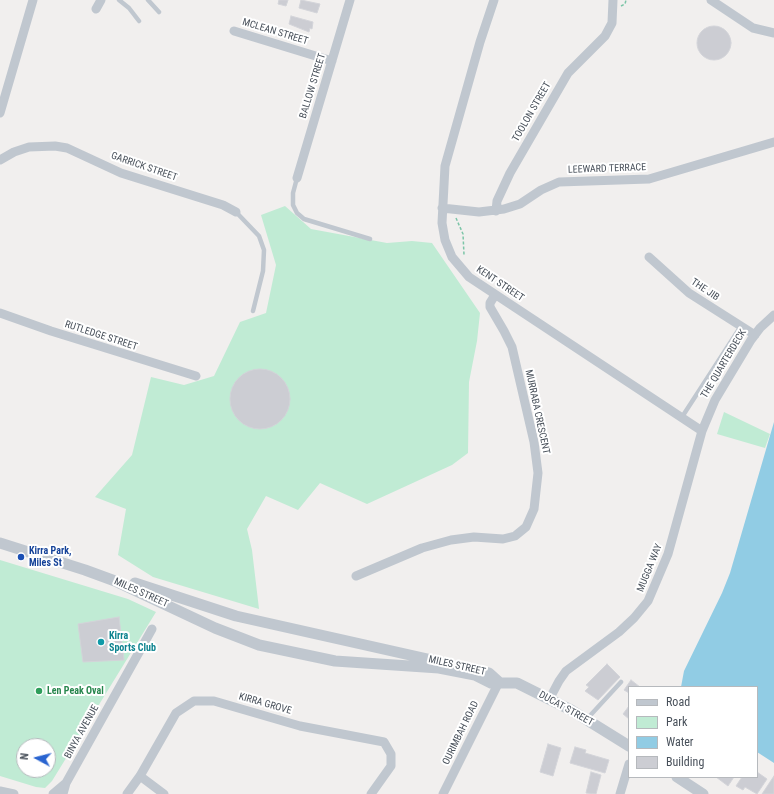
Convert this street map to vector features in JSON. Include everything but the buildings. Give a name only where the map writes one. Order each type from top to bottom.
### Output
[{"type":"street","points":[[0,113],[33,0]]},
{"type":"street","points":[[96,9],[101,0]]},
{"type":"street","name":"BALLOW STREET","points":[[297,178],[350,0]]},
{"type":"street","name":"KENT STREET","points":[[494,0],[445,166],[442,208],[443,232],[452,257],[468,277],[702,431]]},
{"type":"street","name":"TOOLON STREET","points":[[496,211],[497,201],[510,173],[568,73],[605,36],[612,23],[613,0]]},
{"type":"street","points":[[712,0],[753,28],[774,33]]},
{"type":"street","name":"MCLEAN STREET","points":[[234,31],[332,61]]},
{"type":"street","name":"LEEWARD TERRACE","points":[[442,208],[479,212],[496,211],[520,204],[541,190],[559,182],[579,180],[649,179],[774,142]]},
{"type":"street","name":"GARRICK STREET","points":[[0,160],[14,152],[29,147],[63,148],[79,152],[121,173],[223,205],[236,212]]},
{"type":"street","name":"THE JIB","points":[[649,257],[683,288],[755,335]]},
{"type":"street","name":"MURRABA CRESCENT","points":[[356,576],[422,548],[451,540],[474,537],[502,539],[515,536],[526,527],[534,509],[538,473],[534,442],[512,347],[490,307],[490,303],[495,295]]},
{"type":"street","name":"RUTLEDGE STREET","points":[[0,313],[51,331],[196,376]]},
{"type":"street","name":"THE QUARTERDECK","points":[[702,431],[720,390],[755,335],[774,315]]},
{"type":"street","name":"MUGGA WAY","points":[[550,698],[566,671],[598,649],[634,618],[652,595],[668,554],[702,431]]},
{"type":"street","name":"MILES STREET","points":[[0,543],[85,570],[138,591],[219,630],[260,645],[335,661],[448,669],[475,674],[490,683],[499,682]]},
{"type":"street","name":"MILES STREET","points":[[85,570],[121,578],[219,611],[274,626],[485,671],[499,682]]},
{"type":"street","name":"BINYA AVENUE","points":[[63,794],[66,783],[152,629]]},
{"type":"street","name":"DUCAT STREET","points":[[499,682],[517,683],[550,698],[628,745]]},
{"type":"street","name":"OURIMBAH ROAD","points":[[443,794],[499,682]]},
{"type":"street","name":"KIRRA GROVE","points":[[127,794],[140,776],[176,713],[194,701],[214,701],[300,726],[384,742],[391,754],[391,766],[371,794]]},
{"type":"street","points":[[620,794],[628,767]]},
{"type":"street","points":[[140,776],[164,794]]},
{"type":"street","points":[[679,778],[703,794]]},
{"type":"street","name":"BINYA AVENUE","points":[[53,794],[66,783]]},
{"type":"lane","points":[[119,0],[129,8],[139,21]]},
{"type":"lane","points":[[148,0],[159,12]]},
{"type":"lane","points":[[297,178],[293,192],[293,205],[297,213],[304,219],[370,239]]},
{"type":"lane","points":[[236,212],[259,236],[264,250],[264,271],[253,311]]},
{"type":"lane","points":[[682,417],[741,326]]},
{"type":"lane","points":[[586,720],[621,682]]},
{"type":"path","points":[[456,217],[463,234],[464,255]]},
{"type":"green space","points":[[285,206],[311,229],[387,243],[412,241],[432,243],[480,313],[477,341],[469,382],[468,453],[452,465],[367,504],[320,483],[298,510],[266,496],[247,529],[252,550],[259,609],[153,577],[118,555],[126,509],[95,497],[132,455],[151,377],[184,385],[214,376],[240,322],[266,313],[276,265],[261,215]]},
{"type":"green space","points":[[724,412],[770,434],[765,448],[717,434]]},
{"type":"green space","points":[[0,560],[128,599],[156,612],[56,774],[56,738],[16,738],[16,778],[54,778],[45,788],[36,787],[0,776]]},
{"type":"water","points":[[774,422],[774,763],[758,753],[758,686],[681,686],[684,671],[722,593],[730,573]]},
{"type":"place","name":"Kirra Park, Miles St","points":[[21,557]]},
{"type":"place","name":"Kirra Sports Club","points":[[101,642]]},
{"type":"place","name":"Len Peak Oval","points":[[39,691]]}]
